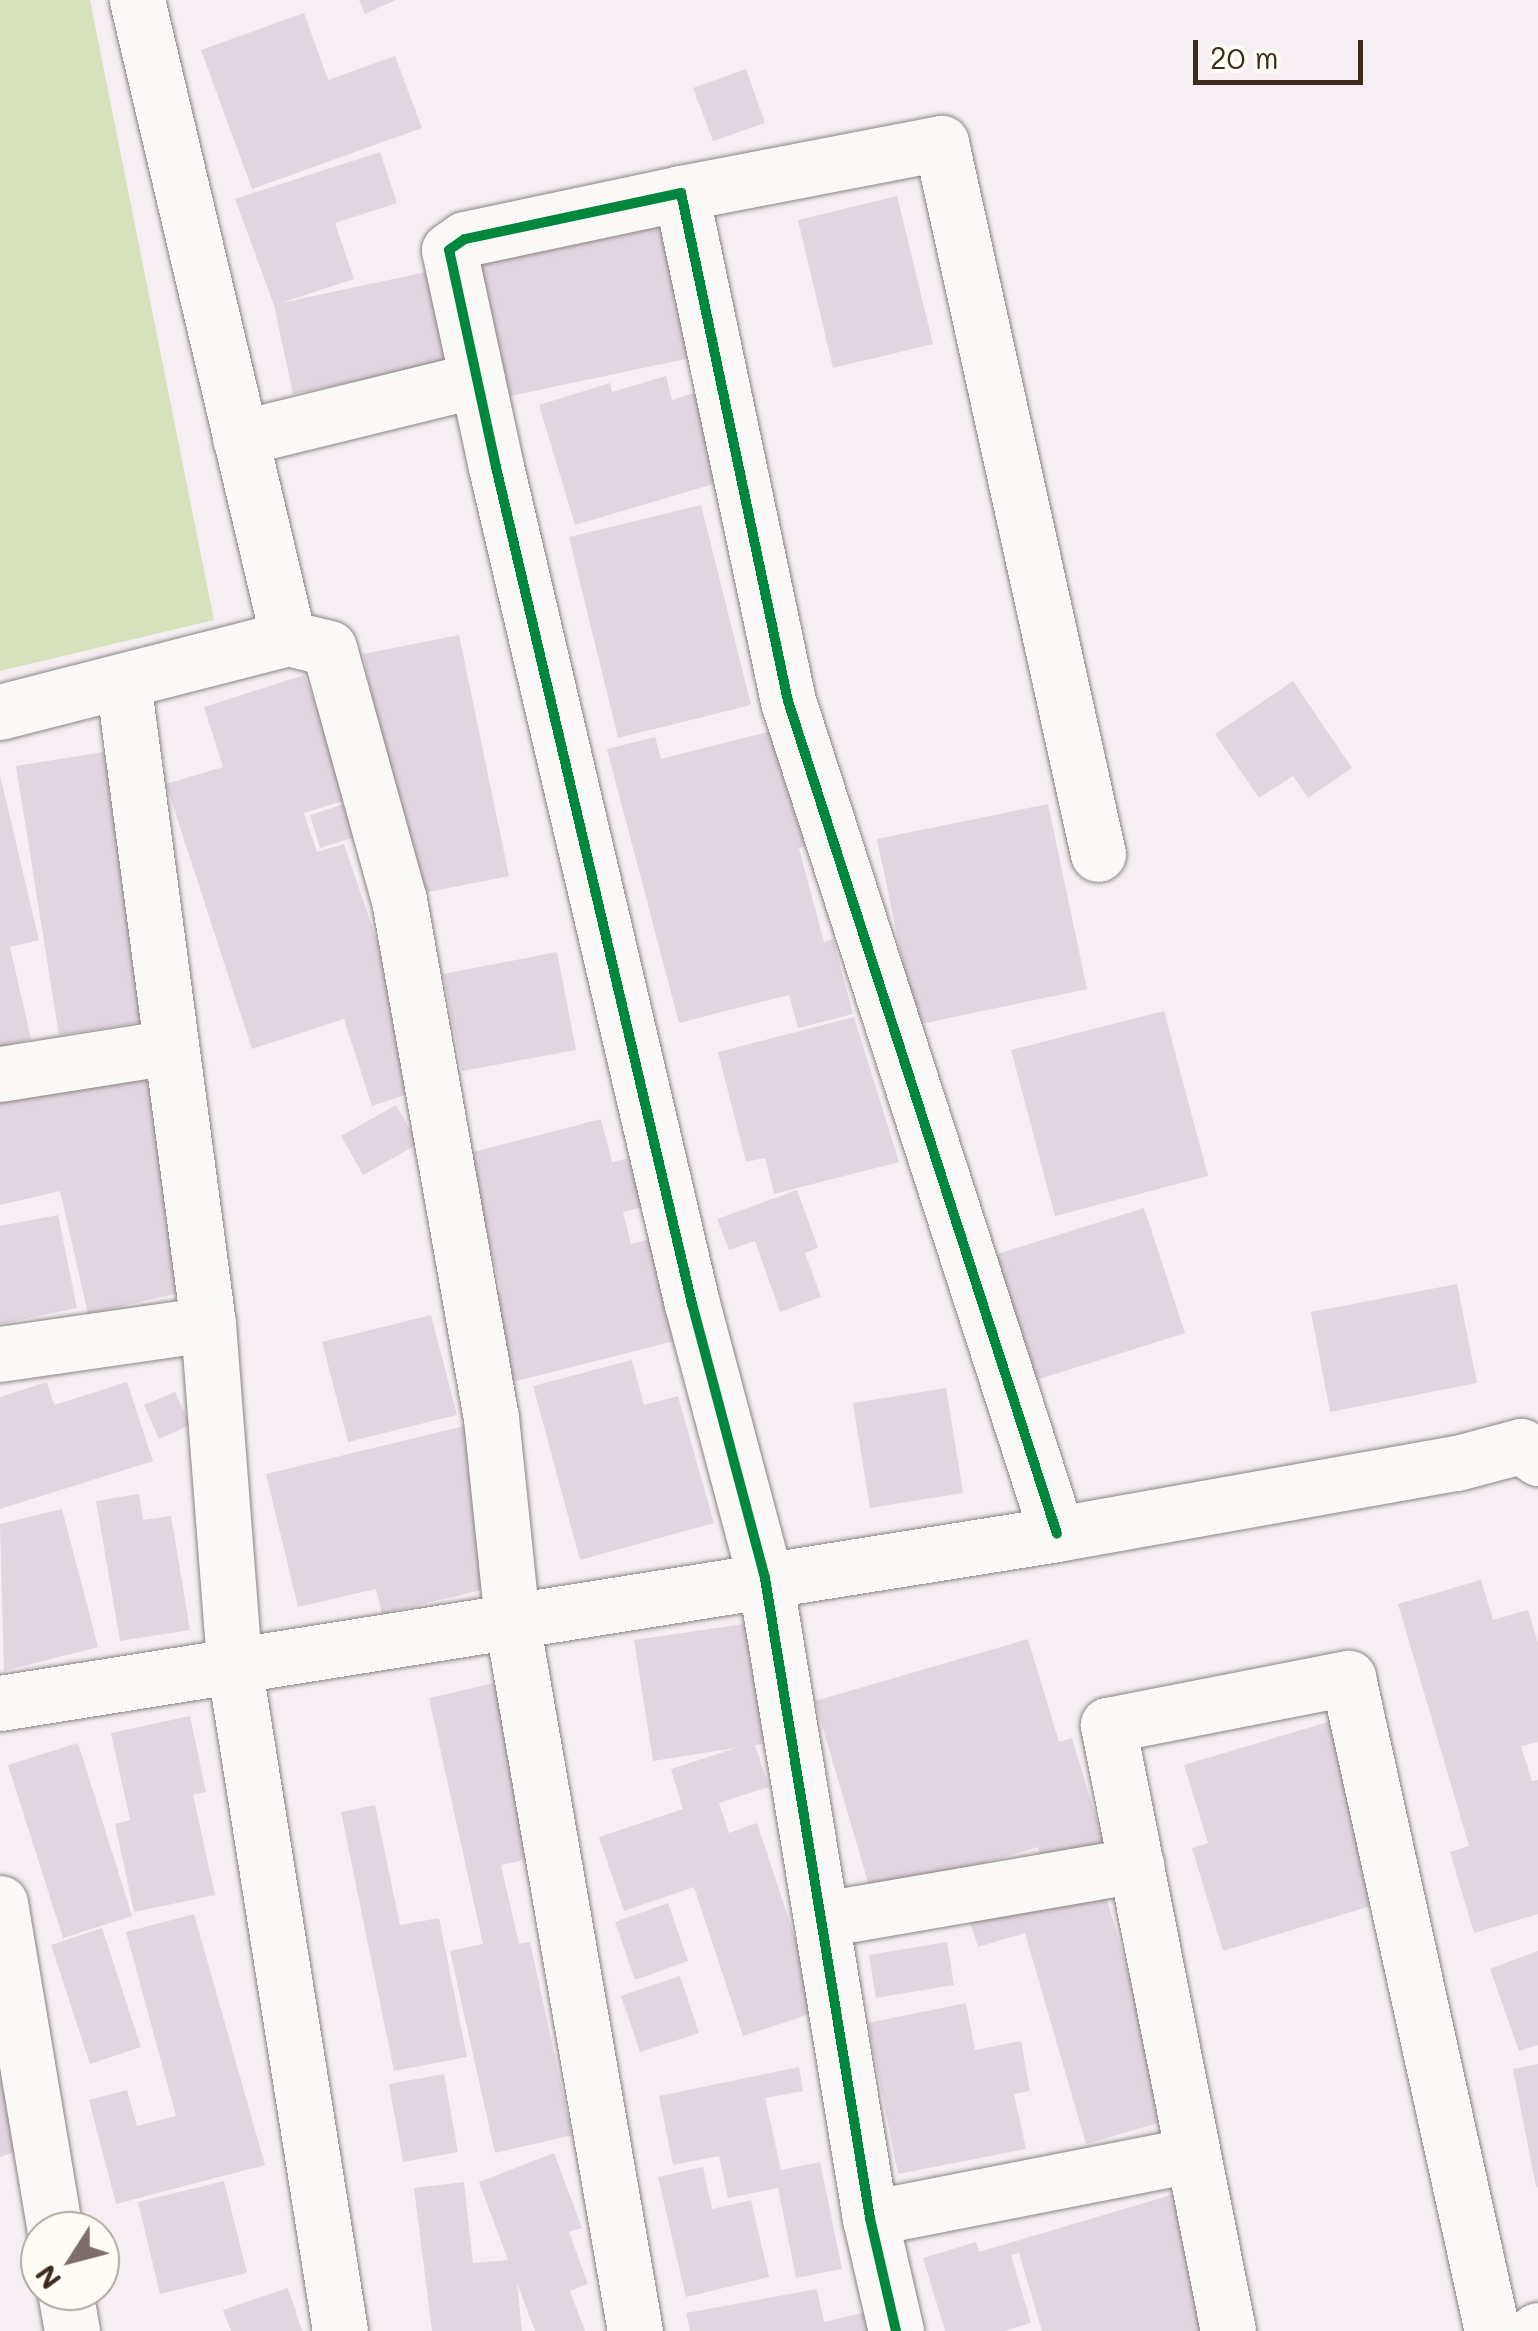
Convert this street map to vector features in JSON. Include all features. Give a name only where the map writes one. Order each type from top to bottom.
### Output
[{"type":"street","points":[[137,0],[288,638]]},
{"type":"street","points":[[896,2331],[870,2218],[824,1918],[765,1578],[692,1304],[448,250],[464,239],[942,143],[1098,854]]},
{"type":"street","points":[[681,193],[788,702],[1058,1534]]},
{"type":"street","points":[[240,438],[477,380]]},
{"type":"street","points":[[0,712],[288,638],[330,648],[398,900],[491,1418],[512,1622],[635,2331]]},
{"type":"street","points":[[123,681],[208,1324],[234,1664],[340,2331]]},
{"type":"street","points":[[0,1074],[171,1048]]},
{"type":"street","points":[[0,1354],[208,1324]]},
{"type":"street","points":[[0,1703],[1058,1534],[1521,1446],[1538,1458]]},
{"type":"street","points":[[1228,2331],[1108,1726],[1348,1678],[1492,2331]]},
{"type":"street","points":[[824,1918],[1136,1865]]},
{"type":"street","points":[[0,1904],[52,2211]]},
{"type":"street","points":[[870,2218],[1192,2155]]},
{"type":"green space","points":[[0,0],[90,0],[214,620],[0,671]]},
{"type":"building","points":[[359,0],[396,0],[365,14]]},
{"type":"building","points":[[304,13],[328,80],[395,56],[422,128],[252,189],[201,50]]},
{"type":"building","points":[[746,69],[765,123],[713,141],[693,88]]},
{"type":"building","points":[[380,152],[397,203],[335,223],[354,279],[281,303],[426,272],[446,362],[293,394],[274,305],[235,199]]},
{"type":"building","points":[[897,196],[933,344],[833,368],[798,220]]},
{"type":"building","points":[[667,224],[695,357],[506,397],[478,264]]},
{"type":"building","points":[[666,376],[672,400],[700,391],[727,480],[575,525],[539,405],[610,383],[612,392]]},
{"type":"building","points":[[701,505],[751,705],[618,738],[569,537]]},
{"type":"building","points":[[459,635],[509,876],[413,895],[363,654]]},
{"type":"building","points":[[304,675],[352,798],[304,813],[317,852],[344,844],[427,1088],[372,1106],[344,1019],[252,1049],[166,784],[223,767],[204,707]]},
{"type":"building","points":[[1293,681],[1352,768],[1308,798],[1293,776],[1259,798],[1215,734]]},
{"type":"building","points":[[783,728],[813,844],[799,848],[824,942],[833,939],[853,1014],[798,1028],[789,995],[679,1023],[607,749],[655,737],[661,759]]},
{"type":"building","points":[[104,752],[148,1021],[59,1035],[16,766]]},
{"type":"building","points":[[0,775],[39,940],[10,947],[31,1039],[0,1047]]},
{"type":"building","points":[[350,802],[361,835],[320,848],[310,815]]},
{"type":"building","points":[[1048,804],[1087,989],[916,1025],[877,839]]},
{"type":"building","points":[[557,952],[576,1050],[462,1071],[443,974]]},
{"type":"building","points":[[1164,1011],[1208,1176],[1055,1216],[1011,1050]]},
{"type":"building","points":[[854,1017],[899,1162],[774,1194],[765,1158],[746,1162],[718,1052]]},
{"type":"building","points":[[143,1066],[196,1289],[88,1314],[60,1191],[0,1205],[0,1099]]},
{"type":"building","points":[[396,1105],[418,1144],[363,1175],[341,1136]]},
{"type":"building","points":[[601,1119],[612,1162],[638,1156],[650,1205],[623,1212],[631,1244],[653,1238],[678,1340],[509,1383],[486,1294],[501,1290],[466,1154]]},
{"type":"building","points":[[797,1190],[818,1248],[805,1253],[821,1297],[780,1312],[755,1241],[729,1250],[717,1219]]},
{"type":"building","points":[[1144,1208],[1185,1333],[1030,1382],[991,1256]]},
{"type":"building","points":[[58,1215],[77,1308],[0,1324],[0,1226]]},
{"type":"building","points":[[1457,1284],[1477,1383],[1330,1412],[1311,1312]]},
{"type":"building","points":[[431,1315],[457,1415],[348,1442],[322,1342]]},
{"type":"building","points":[[632,1360],[644,1405],[678,1396],[714,1523],[580,1560],[533,1386]]},
{"type":"building","points":[[47,1382],[54,1405],[127,1382],[153,1461],[0,1509],[0,1397]]},
{"type":"building","points":[[946,1388],[963,1493],[870,1508],[853,1403]]},
{"type":"building","points":[[175,1392],[190,1425],[159,1439],[144,1405]]},
{"type":"building","points":[[464,1426],[502,1585],[382,1614],[376,1589],[298,1607],[266,1474]]},
{"type":"building","points":[[139,1494],[143,1520],[171,1516],[190,1630],[120,1641],[96,1501]]},
{"type":"building","points":[[62,1509],[98,1647],[4,1671],[0,1524]]},
{"type":"building","points":[[1481,1580],[1493,1620],[1528,1610],[1538,1643],[1538,1742],[1521,1746],[1532,1781],[1538,1780],[1538,1914],[1474,1933],[1450,1852],[1469,1846],[1398,1604]]},
{"type":"building","points":[[751,1623],[770,1743],[755,1745],[769,1787],[719,1803],[729,1833],[757,1823],[819,2011],[743,2036],[694,1887],[624,1911],[599,1837],[683,1809],[671,1769],[736,1748],[653,1761],[634,1640]]},
{"type":"building","points":[[1028,1639],[1059,1742],[1072,1738],[1120,1896],[1107,1900],[1172,2119],[1086,2144],[1025,1933],[978,1947],[969,1919],[1053,1894],[1038,1847],[872,1896],[815,1701]]},
{"type":"building","points":[[494,1683],[533,1858],[501,1865],[519,1944],[530,1942],[572,2135],[495,2153],[450,1951],[483,1944],[429,1698]]},
{"type":"building","points":[[190,1716],[206,1792],[193,1795],[215,1895],[134,1912],[115,1824],[130,1820],[111,1733]]},
{"type":"building","points":[[1348,1716],[1403,1896],[1223,1951],[1192,1848],[1208,1843],[1184,1765]]},
{"type":"building","points":[[78,1743],[132,1916],[63,1938],[8,1765]]},
{"type":"building","points":[[375,1805],[400,1925],[439,1918],[467,2057],[394,2071],[341,1812]]},
{"type":"building","points":[[668,1903],[688,1961],[635,1980],[615,1922]]},
{"type":"building","points":[[194,1914],[265,2165],[116,2204],[89,2100],[127,2090],[137,2126],[176,2116],[126,1932]]},
{"type":"building","points":[[102,1928],[141,2047],[90,2064],[51,1945]]},
{"type":"building","points":[[947,1942],[954,1985],[876,1998],[869,1955]]},
{"type":"building","points":[[1538,1951],[1538,2045],[1519,2051],[1490,1969]]},
{"type":"building","points":[[680,1976],[699,2033],[640,2052],[621,1996]]},
{"type":"building","points":[[966,2003],[975,2050],[1021,2041],[1030,2091],[1014,2094],[1026,2149],[898,2174],[868,2023]]},
{"type":"building","points":[[0,2036],[39,2144],[0,2157]]},
{"type":"building","points":[[1538,2064],[1538,2187],[1536,2187],[1513,2069]]},
{"type":"building","points":[[799,2067],[803,2091],[765,2098],[781,2170],[820,2162],[842,2269],[796,2278],[778,2188],[728,2198],[719,2156],[673,2165],[659,2096]]},
{"type":"building","points":[[444,2074],[458,2152],[403,2162],[389,2084]]},
{"type":"building","points":[[554,2153],[582,2228],[569,2232],[588,2284],[570,2291],[585,2331],[535,2331],[517,2283],[522,2331],[432,2331],[414,2188],[464,2182],[473,2263],[508,2260],[479,2182]]},
{"type":"building","points":[[703,2167],[712,2209],[751,2200],[769,2277],[686,2297],[658,2177]]},
{"type":"building","points":[[224,2181],[247,2273],[160,2294],[138,2202]]},
{"type":"building","points":[[1181,2192],[1223,2331],[1042,2331],[1019,2253],[1011,2255],[1031,2323],[1004,2331],[945,2331],[923,2258],[976,2242],[979,2252]]},
{"type":"building","points":[[288,2288],[302,2331],[231,2331],[223,2310]]},
{"type":"building","points":[[817,2289],[824,2322],[871,2311],[876,2331],[690,2331],[686,2313]]},
{"type":"cycle path","points":[[896,2331],[870,2218],[765,1578],[692,1304],[496,467],[449,250],[465,239],[681,193],[788,701],[1057,1534]]}]
